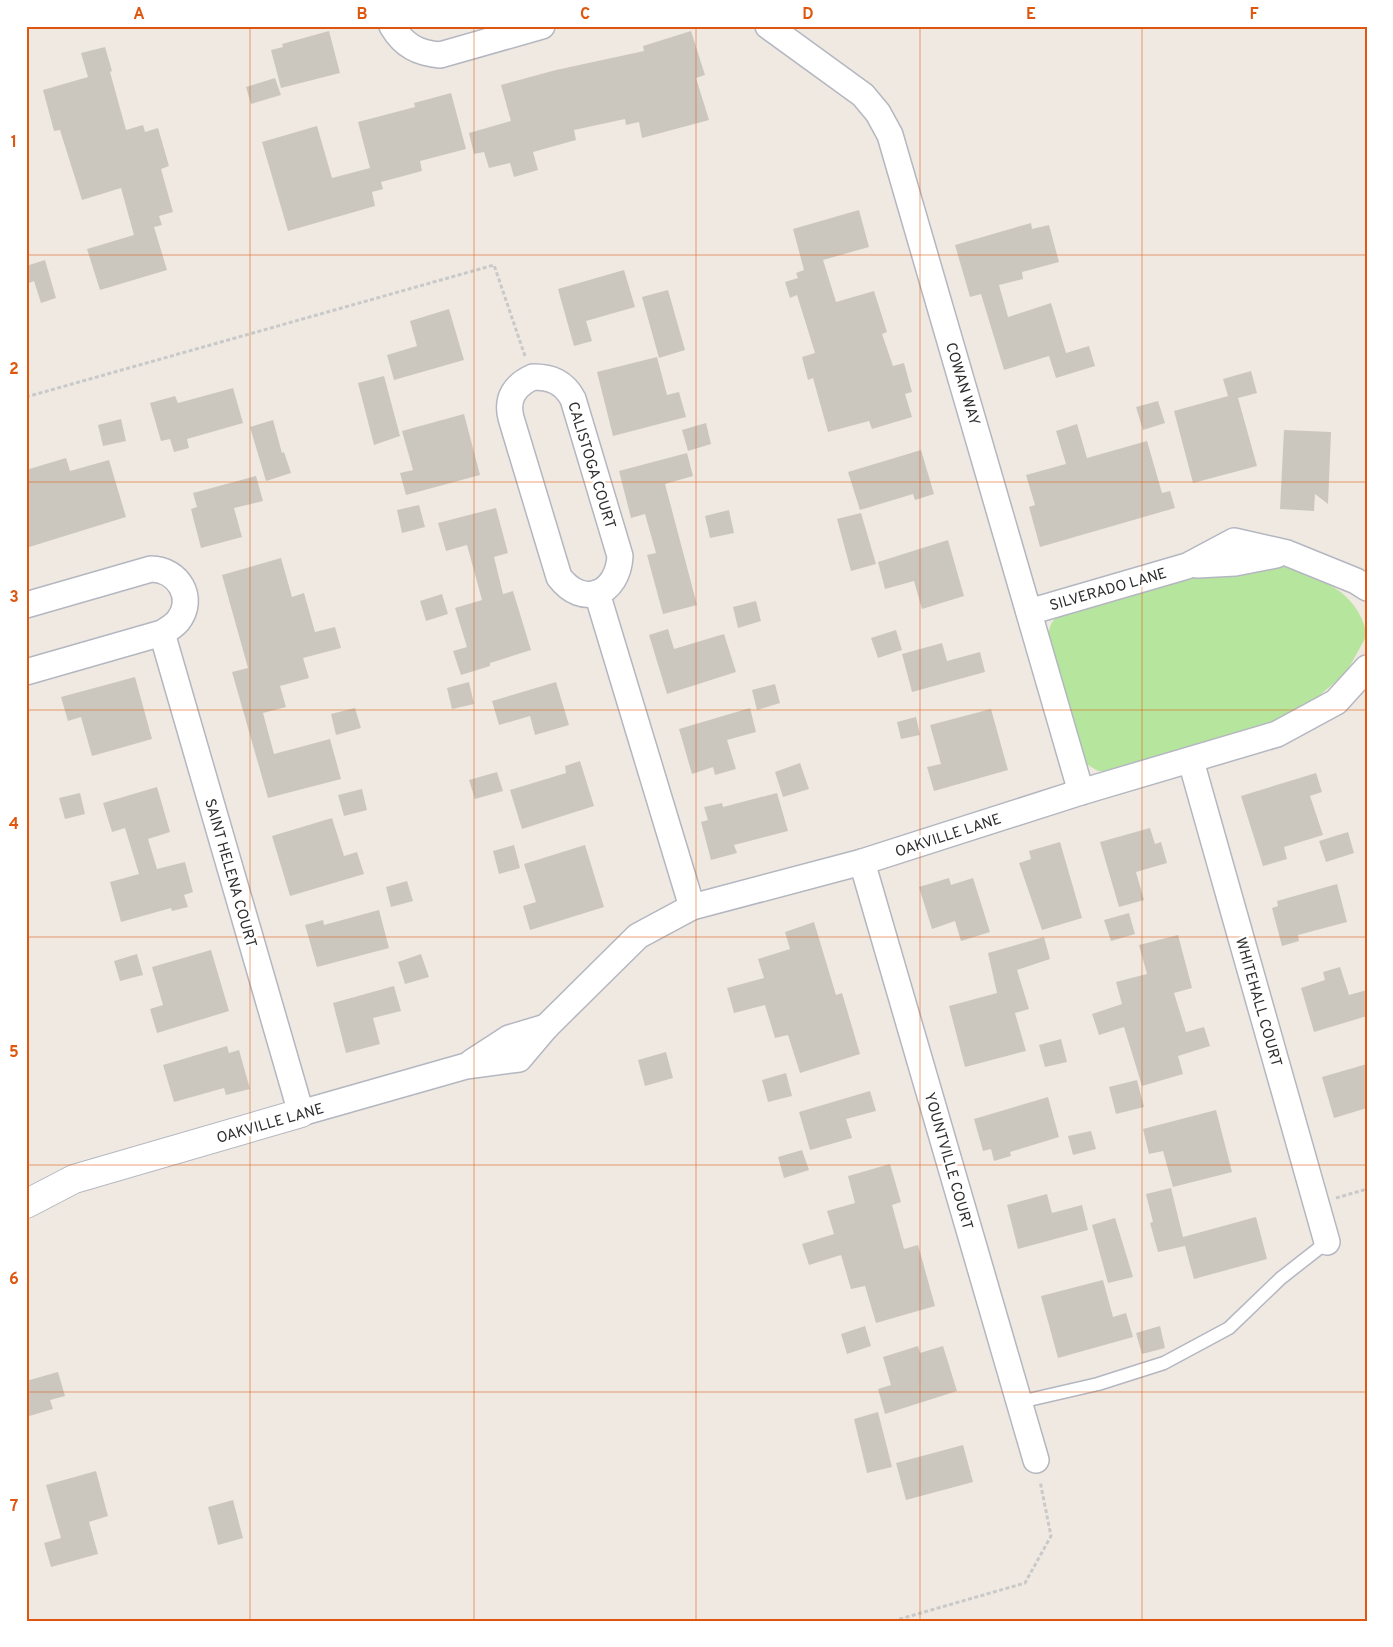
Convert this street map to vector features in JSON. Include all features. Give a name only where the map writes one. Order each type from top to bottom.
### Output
[{"type":"street","points":[[392,26],[400,38],[411,48],[425,54],[440,55],[542,26]]},
{"type":"street","name":"COWAN WAY","points":[[768,26],[862,95],[878,113],[890,135],[1081,792]]},
{"type":"street","points":[[533,377],[521,382],[512,393],[508,408],[559,577],[566,585],[578,592],[597,593],[692,907]]},
{"type":"street","name":"CALISTOGA COURT","points":[[533,377],[545,377],[559,382],[568,390],[573,399],[620,556],[619,570],[612,583],[597,593]]},
{"type":"street","name":"SILVERADO LANE","points":[[1029,612],[1187,566],[1234,542],[1287,553],[1356,581],[1367,588]]},
{"type":"street","points":[[26,605],[151,569],[162,569],[173,574],[182,585],[185,595],[184,610],[177,622],[162,633],[26,672]]},
{"type":"street","name":"SAINT HELENA COURT","points":[[162,633],[301,1114]]},
{"type":"street","name":"OAKVILLE LANE","points":[[26,1183],[74,1179],[466,1066],[519,1059],[546,1027],[638,936],[692,907],[862,862],[1081,792],[1277,734],[1336,702],[1367,668]]},
{"type":"street","name":"WHITEHALL COURT","points":[[1191,761],[1328,1242]]},
{"type":"street","name":"YOUNTVILLE COURT","points":[[862,862],[1036,1460]]},
{"type":"street","name":"OAKVILLE LANE","points":[[26,1204],[74,1179]]},
{"type":"lane","points":[[1020,1402],[1098,1384],[1164,1363],[1229,1328],[1281,1278],[1328,1242]]},
{"type":"path","points":[[26,397],[494,265],[533,377]]},
{"type":"path","points":[[1317,1204],[1367,1189]]},
{"type":"path","points":[[893,1621],[1025,1583],[1051,1536],[1036,1460]]},
{"type":"green space","points":[[1279,563],[1308,574],[1334,587],[1355,606],[1367,635],[1346,673],[1302,710],[1259,731],[1114,771],[1098,771],[1078,759],[1044,646],[1051,624],[1061,610],[1190,574]]},
{"type":"building","points":[[329,31],[340,73],[281,88],[271,50],[283,47],[282,44]]},
{"type":"building","points":[[691,31],[705,75],[696,78],[709,120],[642,138],[639,122],[626,125],[625,119],[574,130],[576,140],[533,152],[538,170],[514,177],[510,163],[489,168],[484,152],[474,154],[469,133],[511,121],[501,85],[556,70],[644,51],[643,46]]},
{"type":"building","points":[[105,47],[126,130],[143,125],[145,132],[158,128],[169,166],[161,169],[173,212],[159,216],[162,225],[154,227],[167,270],[100,290],[87,249],[134,235],[121,188],[82,200],[60,130],[54,131],[43,90],[88,77],[81,53]]},
{"type":"building","points":[[275,78],[281,95],[251,104],[246,87]]},
{"type":"building","points":[[451,93],[466,149],[420,161],[422,171],[381,182],[383,189],[372,192],[375,206],[288,231],[262,142],[317,126],[332,178],[370,168],[358,122],[415,107],[414,103]]},
{"type":"building","points":[[859,210],[869,247],[823,260],[836,302],[874,291],[887,332],[882,334],[893,366],[904,363],[912,392],[905,394],[912,417],[872,429],[869,421],[828,432],[813,378],[808,380],[802,357],[815,353],[797,295],[790,298],[785,282],[798,278],[796,273],[804,270],[793,229]]},
{"type":"building","points":[[1031,223],[1032,229],[1049,225],[1059,262],[1022,272],[1023,279],[999,285],[1008,317],[1051,303],[1066,353],[1089,346],[1095,366],[1056,378],[1049,356],[1004,370],[981,294],[970,297],[955,245]]},
{"type":"building","points":[[45,260],[56,298],[41,303],[34,281],[26,284],[26,266]]},
{"type":"building","points":[[624,270],[635,307],[586,321],[592,341],[574,346],[558,289]]},
{"type":"building","points":[[668,290],[685,350],[659,358],[642,297]]},
{"type":"building","points":[[449,309],[464,360],[394,380],[387,355],[417,346],[410,321]]},
{"type":"building","points":[[657,357],[667,395],[679,392],[686,417],[613,436],[597,372]]},
{"type":"building","points":[[1251,371],[1257,393],[1238,398],[1257,466],[1193,483],[1174,411],[1228,396],[1223,379]]},
{"type":"building","points":[[384,376],[400,436],[374,445],[358,383]]},
{"type":"building","points":[[233,388],[243,423],[187,439],[189,448],[174,452],[170,439],[161,441],[150,403],[175,396],[178,403]]},
{"type":"building","points":[[1158,401],[1165,423],[1143,430],[1136,407]]},
{"type":"building","points":[[464,414],[480,475],[406,495],[400,473],[413,470],[402,431]]},
{"type":"building","points":[[121,419],[126,441],[103,446],[98,425]]},
{"type":"building","points":[[273,420],[282,453],[284,452],[291,473],[266,481],[250,427]]},
{"type":"building","points":[[706,423],[711,444],[688,451],[682,430]]},
{"type":"building","points":[[1077,424],[1087,458],[1147,441],[1162,493],[1170,491],[1175,508],[1040,547],[1029,507],[1035,505],[1026,475],[1066,464],[1056,431]]},
{"type":"building","points":[[1284,430],[1331,432],[1328,504],[1315,494],[1314,511],[1280,509]]},
{"type":"building","points":[[921,450],[934,494],[915,500],[913,494],[860,510],[848,472]]},
{"type":"building","points":[[687,453],[693,476],[665,484],[697,605],[663,614],[647,555],[656,553],[645,514],[631,518],[619,471]]},
{"type":"building","points":[[66,458],[70,471],[109,460],[126,517],[26,548],[26,470]]},
{"type":"building","points":[[256,476],[263,501],[234,508],[242,537],[201,548],[191,509],[197,507],[193,493]]},
{"type":"building","points":[[419,505],[425,527],[402,533],[397,510]]},
{"type":"building","points":[[496,508],[508,553],[494,557],[503,594],[513,591],[531,650],[490,663],[490,666],[461,675],[453,651],[467,647],[455,608],[482,600],[467,545],[446,551],[438,523]]},
{"type":"building","points":[[729,510],[734,533],[710,538],[705,516]]},
{"type":"building","points":[[861,513],[876,564],[851,571],[837,519]]},
{"type":"building","points":[[948,540],[964,596],[922,609],[914,581],[885,589],[878,562]]},
{"type":"building","points":[[281,558],[292,597],[304,593],[315,632],[335,627],[341,648],[303,658],[309,678],[280,686],[286,707],[263,713],[274,754],[330,739],[341,779],[268,798],[232,672],[248,668],[222,575]]},
{"type":"building","points":[[442,594],[448,614],[426,621],[420,601]]},
{"type":"building","points":[[756,601],[761,621],[738,628],[733,607]]},
{"type":"building","points":[[668,629],[674,649],[724,634],[736,672],[667,694],[649,635]]},
{"type":"building","points":[[896,630],[902,650],[878,658],[871,638]]},
{"type":"building","points":[[942,643],[947,661],[980,652],[985,672],[912,692],[902,654]]},
{"type":"building","points":[[135,677],[152,739],[92,756],[81,717],[68,721],[61,697]]},
{"type":"building","points":[[469,682],[474,704],[452,709],[447,688]]},
{"type":"building","points":[[556,682],[569,725],[535,735],[530,716],[499,725],[492,701]]},
{"type":"building","points":[[775,684],[780,703],[757,710],[752,690]]},
{"type":"building","points":[[355,708],[361,728],[336,735],[331,714]]},
{"type":"building","points":[[750,708],[756,732],[727,740],[736,769],[715,775],[713,767],[692,774],[679,729]]},
{"type":"building","points":[[991,709],[1008,770],[934,791],[927,767],[941,764],[930,725]]},
{"type":"building","points":[[916,717],[920,735],[901,739],[897,722]]},
{"type":"building","points":[[580,761],[594,806],[522,829],[510,790],[566,773],[565,766]]},
{"type":"building","points":[[800,763],[809,789],[783,797],[775,772]]},
{"type":"building","points":[[497,772],[503,791],[475,799],[469,780]]},
{"type":"building","points":[[1316,773],[1322,792],[1310,796],[1323,835],[1284,847],[1287,859],[1263,866],[1241,796]]},
{"type":"building","points":[[157,787],[170,832],[148,839],[157,869],[185,862],[193,892],[184,895],[188,907],[172,911],[171,908],[121,922],[110,882],[139,874],[125,828],[112,832],[103,803]]},
{"type":"building","points":[[362,789],[367,810],[344,816],[338,795]]},
{"type":"building","points":[[80,793],[85,814],[65,819],[59,798]]},
{"type":"building","points":[[777,793],[788,831],[734,845],[737,853],[711,860],[701,822],[708,820],[704,807],[722,803],[723,807]]},
{"type":"building","points":[[332,818],[344,856],[357,852],[364,874],[290,896],[272,836]]},
{"type":"building","points":[[1150,828],[1155,844],[1161,842],[1167,863],[1136,872],[1144,900],[1119,907],[1100,842]]},
{"type":"building","points":[[1348,832],[1354,853],[1326,862],[1319,841]]},
{"type":"building","points":[[1060,842],[1082,918],[1042,930],[1019,863],[1031,859],[1029,851]]},
{"type":"building","points":[[514,845],[520,868],[499,874],[493,851]]},
{"type":"building","points":[[585,845],[604,907],[530,930],[523,906],[536,902],[524,864]]},
{"type":"building","points":[[949,878],[951,885],[973,878],[990,932],[961,941],[955,921],[932,929],[919,887]]},
{"type":"building","points":[[407,881],[413,901],[391,907],[386,887]]},
{"type":"building","points":[[1337,884],[1347,922],[1298,935],[1299,941],[1282,946],[1272,908],[1278,906],[1277,901]]},
{"type":"building","points":[[379,910],[389,948],[317,967],[305,925],[323,920],[324,925]]},
{"type":"building","points":[[1129,913],[1135,934],[1111,941],[1104,920]]},
{"type":"building","points":[[814,922],[836,995],[842,993],[860,1054],[800,1073],[788,1035],[775,1038],[765,1005],[734,1013],[727,988],[764,978],[758,959],[790,949],[785,932]]},
{"type":"building","points":[[1178,935],[1192,988],[1174,993],[1186,1032],[1204,1027],[1210,1046],[1178,1056],[1183,1074],[1142,1086],[1124,1027],[1099,1035],[1092,1014],[1122,1004],[1116,982],[1147,974],[1139,945]]},
{"type":"building","points":[[1044,937],[1050,959],[1017,970],[1029,1009],[1015,1013],[1026,1051],[965,1067],[949,1006],[997,993],[988,953]]},
{"type":"building","points":[[211,950],[229,1011],[157,1033],[150,1009],[163,1005],[152,967]]},
{"type":"building","points":[[137,954],[143,975],[120,981],[114,961]]},
{"type":"building","points":[[421,954],[429,977],[405,984],[398,962]]},
{"type":"building","points":[[1340,967],[1349,995],[1367,990],[1367,1016],[1314,1032],[1301,988],[1325,980],[1323,972]]},
{"type":"building","points":[[394,986],[401,1011],[373,1018],[380,1044],[346,1053],[333,1003]]},
{"type":"building","points":[[1061,1039],[1067,1062],[1045,1067],[1039,1045]]},
{"type":"building","points":[[227,1046],[229,1053],[239,1050],[250,1089],[226,1095],[224,1088],[174,1102],[163,1065]]},
{"type":"building","points":[[666,1052],[673,1078],[645,1086],[638,1060]]},
{"type":"building","points":[[1367,1064],[1367,1108],[1334,1118],[1322,1077]]},
{"type":"building","points":[[786,1073],[792,1096],[768,1102],[762,1080]]},
{"type":"building","points":[[1137,1080],[1144,1107],[1116,1114],[1109,1087]]},
{"type":"building","points":[[870,1091],[876,1111],[846,1119],[852,1138],[810,1150],[799,1112]]},
{"type":"building","points":[[1048,1097],[1059,1137],[1010,1152],[1011,1156],[994,1161],[991,1149],[983,1151],[974,1119]]},
{"type":"building","points":[[1216,1110],[1232,1172],[1173,1187],[1163,1151],[1149,1154],[1143,1129]]},
{"type":"building","points":[[1091,1131],[1096,1149],[1073,1155],[1068,1136]]},
{"type":"building","points":[[802,1150],[809,1170],[784,1178],[778,1157]]},
{"type":"building","points":[[890,1164],[901,1202],[892,1205],[904,1249],[918,1245],[935,1306],[876,1323],[865,1286],[851,1289],[841,1255],[809,1265],[802,1244],[834,1234],[827,1211],[855,1203],[848,1176]]},
{"type":"building","points":[[1171,1188],[1183,1237],[1256,1217],[1267,1259],[1194,1279],[1185,1246],[1158,1252],[1150,1223],[1153,1222],[1146,1194]]},
{"type":"building","points":[[1047,1194],[1052,1213],[1082,1205],[1088,1230],[1018,1249],[1007,1205]]},
{"type":"building","points":[[1115,1218],[1133,1277],[1108,1283],[1092,1225]]},
{"type":"building","points":[[1103,1280],[1113,1317],[1126,1313],[1133,1337],[1058,1358],[1041,1296]]},
{"type":"building","points":[[865,1326],[871,1346],[847,1354],[841,1334]]},
{"type":"building","points":[[1160,1326],[1165,1348],[1142,1354],[1136,1333]]},
{"type":"building","points":[[918,1346],[920,1353],[943,1346],[957,1391],[885,1414],[878,1389],[891,1385],[883,1357]]},
{"type":"building","points":[[58,1372],[65,1396],[50,1400],[53,1409],[26,1417],[26,1381]]},
{"type":"building","points":[[878,1412],[892,1467],[867,1473],[854,1419]]},
{"type":"building","points":[[963,1445],[973,1482],[906,1500],[896,1463]]},
{"type":"building","points":[[96,1471],[108,1516],[89,1522],[98,1554],[51,1567],[44,1543],[61,1538],[46,1485]]},
{"type":"building","points":[[233,1500],[243,1538],[218,1545],[208,1507]]}]
